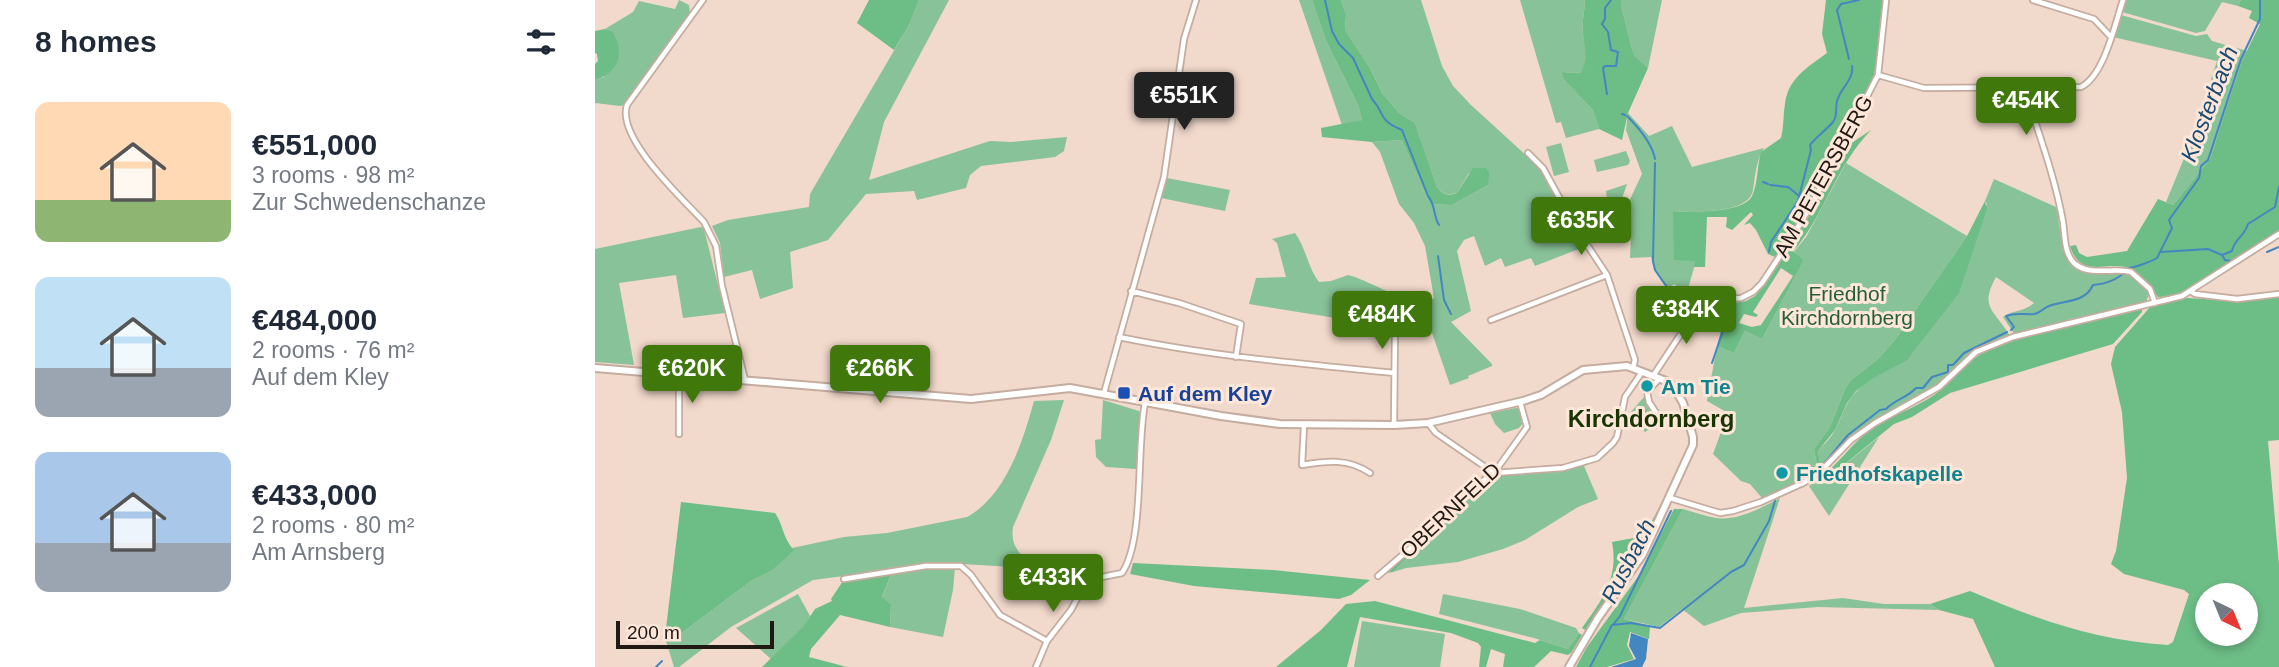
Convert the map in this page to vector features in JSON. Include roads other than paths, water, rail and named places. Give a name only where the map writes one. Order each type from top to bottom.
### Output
[{"type":"street","points":[[703,0],[627,106],[626,118],[630,133],[639,148],[704,222],[713,236],[745,380]]},
{"type":"street","points":[[1104,393],[1164,177],[1184,38],[1196,0]]},
{"type":"street","name":"AM PETERSBERG","points":[[1656,377],[1698,308],[1718,300],[1741,298],[1762,283],[1814,200],[1878,75],[1887,0]]},
{"type":"street","points":[[2033,0],[2094,19],[2111,37]]},
{"type":"street","points":[[1878,75],[1924,88],[2075,88],[2086,84],[2098,71],[2123,0]]},
{"type":"street","points":[[2024,88],[2058,202],[2069,255],[2079,266],[2093,270],[2131,272],[2150,289],[2155,303]]},
{"type":"street","points":[[1528,153],[1543,168],[1576,228],[1607,275],[1635,360],[1633,368]]},
{"type":"street","points":[[1670,498],[1720,513],[1761,502],[1817,475],[1851,440],[1875,423],[1939,387],[1976,352],[2013,337],[2192,292],[2279,234]]},
{"type":"street","points":[[1490,320],[1607,275]]},
{"type":"street","points":[[1131,291],[1179,303],[1241,324],[1236,357]]},
{"type":"street","points":[[2192,292],[2237,299],[2279,294]]},
{"type":"street","points":[[1394,425],[1395,329]]},
{"type":"street","points":[[1119,337],[1236,357],[1394,373]]},
{"type":"street","points":[[595,368],[971,398],[1070,388],[1221,416],[1304,425],[1394,425],[1428,423],[1520,402],[1541,395],[1583,370],[1622,366],[1633,368],[1670,384],[1680,395],[1693,437],[1691,451],[1635,569],[1598,618],[1569,667]]},
{"type":"street","points":[[1428,423],[1436,433],[1494,473],[1563,468],[1601,456],[1617,437],[1625,397],[1642,371]]},
{"type":"street","points":[[679,375],[679,435]]},
{"type":"street","points":[[1656,377],[1647,392],[1649,402],[1662,422]]},
{"type":"street","name":"OBERNFELD","points":[[1378,576],[1421,540],[1470,490],[1494,473],[1527,427],[1520,402]]},
{"type":"street","points":[[1036,667],[1047,641],[1071,610],[1087,580],[1122,573],[1127,565],[1133,541],[1145,403]]},
{"type":"street","points":[[1304,425],[1302,465],[1328,461],[1347,462],[1370,473]]},
{"type":"street","points":[[843,579],[926,566],[961,566],[971,575],[1000,615],[1047,641]]},
{"type":"water","points":[[1631,633],[1648,639],[1646,659],[1642,667],[1611,667],[1636,659],[1629,646]]},
{"type":"waterway","points":[[1325,0],[1332,31],[1339,44],[1353,58],[1385,120],[1402,130],[1439,225]]},
{"type":"waterway","name":"Rusbach","points":[[1607,94],[1603,68],[1616,66],[1618,52],[1611,50],[1608,32],[1602,24],[1605,8],[1611,0]]},
{"type":"waterway","points":[[1849,59],[1837,10],[1841,4],[1859,0]]},
{"type":"waterway","name":"Klosterbach","points":[[2011,330],[2014,327],[2006,316],[2036,313],[2049,306],[2080,298],[2093,285],[2113,280],[2129,268],[2157,258],[2172,228],[2169,220],[2199,178],[2201,166],[2208,160],[2241,59],[2260,19],[2260,0]]},
{"type":"waterway","points":[[1769,252],[1771,242],[1798,201],[1810,145],[1835,120],[1837,101],[1851,75],[1852,66]]},
{"type":"waterway","name":"Rusbach","points":[[1627,116],[1647,141],[1655,159]]},
{"type":"waterway","name":"Rusbach","points":[[1655,163],[1653,261],[1655,270],[1667,287]]},
{"type":"waterway","points":[[1763,182],[1768,184]]},
{"type":"waterway","points":[[1770,185],[1788,187],[1798,195]]},
{"type":"waterway","name":"Klosterbach","points":[[2161,252],[2208,249],[2222,255],[2232,251],[2248,224],[2275,207],[2279,187]]},
{"type":"waterway","name":"Klosterbach","points":[[2267,252],[2279,247]]},
{"type":"waterway","name":"Klosterbach","points":[[2222,255],[2225,260],[2231,261]]},
{"type":"waterway","points":[[1438,256],[1444,300],[1451,314]]},
{"type":"waterway","points":[[1712,363],[1731,307]]},
{"type":"waterway","name":"Klosterbach","points":[[1822,466],[1848,435],[1880,410],[1886,409],[1916,388],[1923,388],[1932,377],[1948,372],[1948,365],[1953,365],[1964,353],[2007,332]]},
{"type":"waterway","name":"Klosterbach","points":[[1590,667],[1612,625],[1631,623],[1660,628],[1731,572],[1744,565],[1769,521],[1775,501]]},
{"type":"waterway","name":"Rusbach","points":[[1613,625],[1620,616],[1671,511]]},
{"type":"waterway","points":[[656,667],[662,661]]},
{"type":"place","name":"Am Tie","points":[[1647,386]]},
{"type":"place","name":"Auf dem Kley","points":[[1124,393]]},
{"type":"place","name":"Friedhofskapelle","points":[[1782,473]]},
{"type":"district","name":"Kirchdornberg","points":[[1651,418]]},
{"type":"park label","name":"Friedhof Kirchdornberg","points":[[1847,305]]}]
